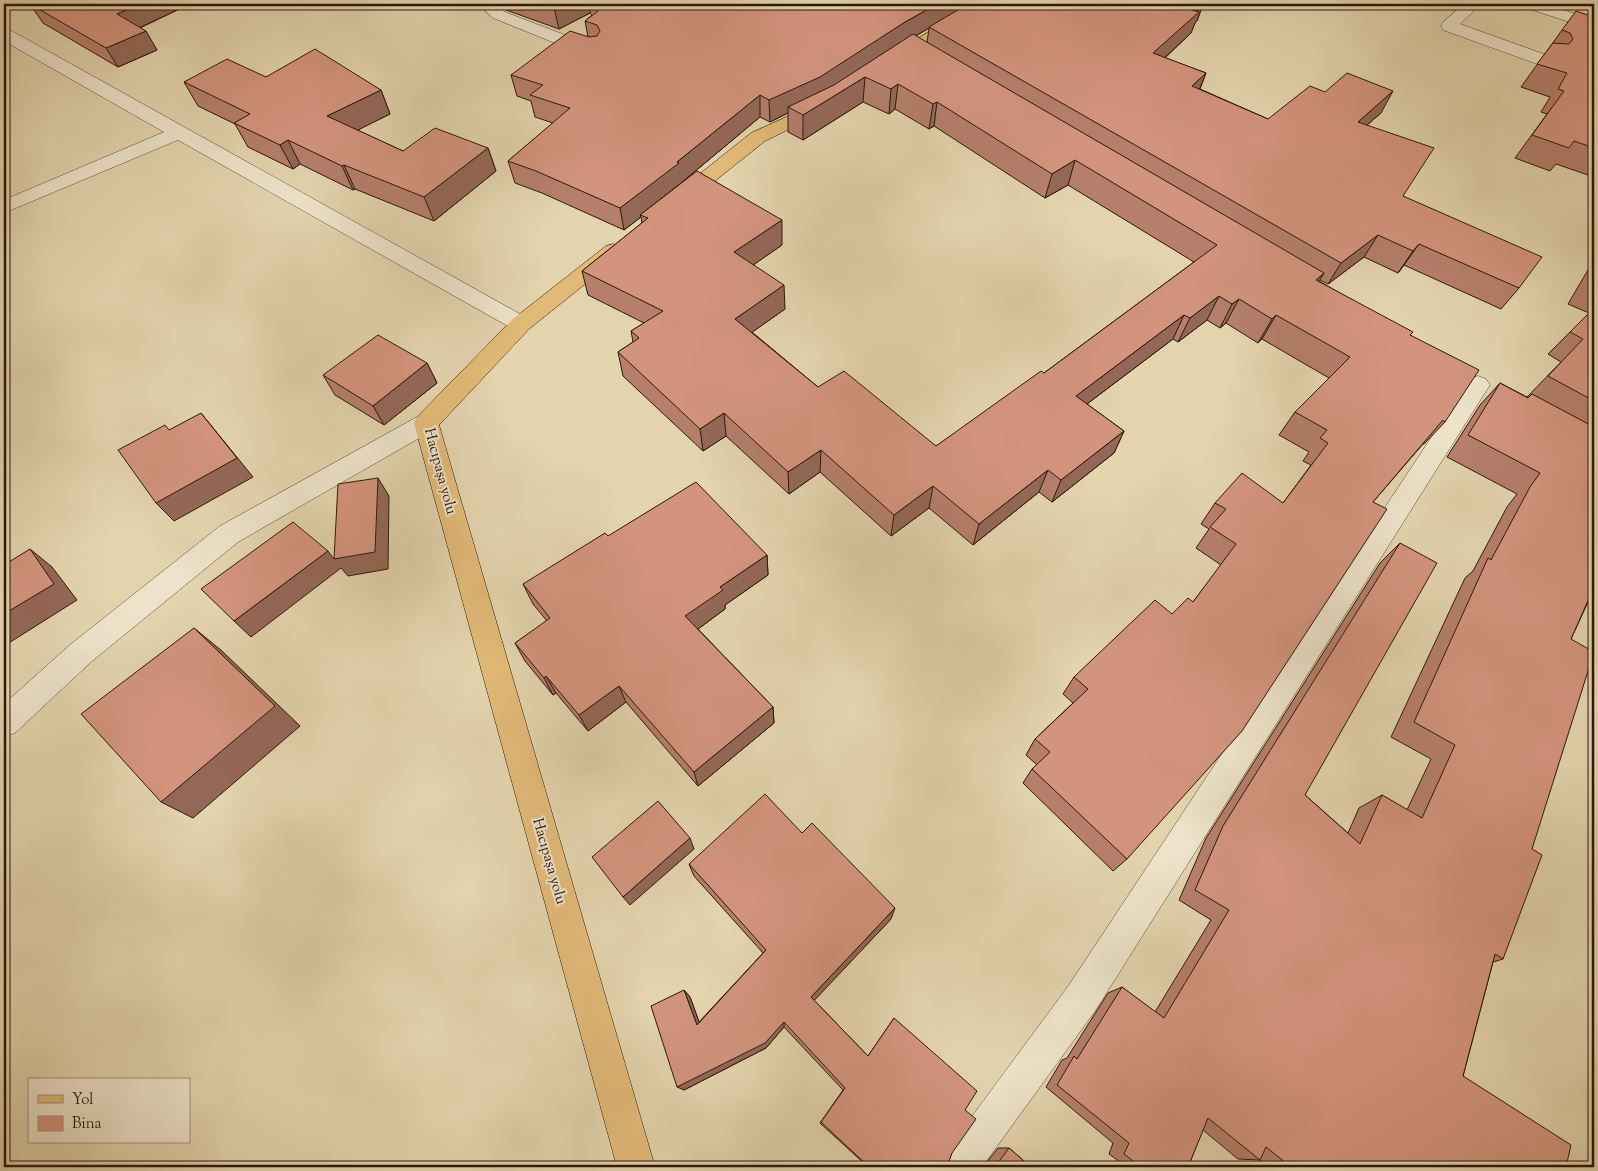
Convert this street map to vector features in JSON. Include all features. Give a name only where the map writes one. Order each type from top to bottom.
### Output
[{"type":"main road","points":[[870,76],[919,54],[985,4]]},
{"type":"main road","points":[[658,215],[758,137],[841,95]]},
{"type":"main road","name":"Hacıpaşa yolu","points":[[628,240],[521,324],[426,423],[636,1167]]},
{"type":"street","points":[[486,4],[499,15],[594,52]]},
{"type":"street","points":[[1473,4],[1449,26],[1546,61]]},
{"type":"street","points":[[1529,4],[1584,22]]},
{"type":"street","points":[[4,34],[521,324]]},
{"type":"street","points":[[4,207],[180,132]]},
{"type":"street","points":[[959,1167],[1082,998],[1325,625],[1478,385]]},
{"type":"street","points":[[4,723],[81,653],[229,534],[426,423]]},
{"type":"building","points":[[30,4],[139,4],[117,14],[146,31],[106,48]]},
{"type":"building","points":[[542,4],[563,4],[554,8]]},
{"type":"building","points":[[594,4],[937,4],[905,22],[820,77],[769,100],[760,95],[677,162],[679,163],[620,208],[536,171],[508,161],[570,108],[530,95],[543,85],[511,75],[570,31],[589,37],[597,36],[600,31],[597,25],[585,21],[598,11]]},
{"type":"building","points":[[968,4],[1200,4],[1192,10],[1199,12],[1153,53],[1206,73],[1192,86],[1268,119],[1310,86],[1325,92],[1347,73],[1393,91],[1358,122],[1434,148],[1403,196],[1542,257],[1519,288],[1419,244],[1413,251],[1378,235],[1341,263],[929,27]]},
{"type":"building","points":[[1576,11],[1594,17],[1594,148],[1574,141],[1569,148],[1532,135],[1564,91],[1558,89],[1567,73],[1537,64],[1553,43],[1569,44],[1573,39],[1570,33],[1562,30]]},
{"type":"building","points":[[913,34],[1324,273],[1316,280],[1413,332],[1410,335],[1479,370],[1445,422],[1443,420],[1373,502],[1387,509],[1242,731],[1127,859],[1032,769],[1050,752],[1035,739],[1088,689],[1074,677],[1155,600],[1172,614],[1188,598],[1193,602],[1236,544],[1210,527],[1226,509],[1215,503],[1242,473],[1283,503],[1328,443],[1320,438],[1327,430],[1295,412],[1350,357],[1276,315],[1272,319],[1239,299],[1232,304],[1219,296],[1190,318],[1184,315],[1076,396],[1124,431],[1061,480],[1048,470],[979,524],[933,486],[894,515],[821,450],[788,472],[724,413],[700,429],[618,352],[639,338],[631,331],[663,311],[582,271],[648,218],[640,215],[697,171],[782,220],[734,252],[784,285],[735,319],[818,387],[844,371],[936,446],[1041,371],[1044,373],[1217,245],[1075,160],[1052,174],[937,102],[933,104],[898,84],[891,89],[865,77],[803,115],[788,107],[834,85]]},
{"type":"building","points":[[315,49],[381,90],[327,116],[403,151],[435,128],[488,148],[424,197],[344,165],[342,166],[288,140],[280,145],[234,123],[250,114],[184,82],[227,59],[266,77]]},
{"type":"building","points":[[1594,272],[1594,283],[1589,281]]},
{"type":"building","points":[[1594,308],[1594,401],[1548,376],[1583,339],[1570,332]]},
{"type":"building","points":[[378,335],[427,363],[373,406],[323,375]]},
{"type":"building","points":[[1500,383],[1528,398],[1532,394],[1594,427],[1594,587],[1571,639],[1594,652],[1532,849],[1542,855],[1503,959],[1495,954],[1463,1076],[1571,1145],[1566,1167],[1291,1167],[1266,1147],[1260,1160],[1208,1118],[1188,1167],[1141,1167],[1124,1154],[1129,1143],[1057,1085],[1074,1056],[1077,1059],[1122,987],[1164,1018],[1229,910],[1195,890],[1223,826],[1400,543],[1437,563],[1305,795],[1360,844],[1382,795],[1422,818],[1455,745],[1414,722],[1488,558],[1491,560],[1530,487],[1540,473],[1468,435]]},
{"type":"building","points":[[201,413],[237,458],[156,503],[118,450],[165,425],[169,430]]},
{"type":"building","points":[[378,478],[375,552],[334,559],[338,484]]},
{"type":"building","points":[[696,482],[767,555],[720,587],[723,590],[685,616],[773,707],[694,772],[619,686],[579,715],[546,676],[544,678],[515,643],[550,618],[523,584],[605,533],[608,536]]},
{"type":"building","points":[[293,522],[328,551],[234,621],[201,589]]},
{"type":"building","points":[[30,549],[54,584],[4,614],[4,565]]},
{"type":"building","points":[[194,628],[275,706],[161,802],[81,714]]},
{"type":"building","points":[[765,794],[802,833],[812,823],[895,908],[811,997],[868,1056],[894,1018],[977,1091],[965,1110],[976,1119],[952,1153],[947,1167],[869,1167],[821,1122],[845,1088],[784,1022],[765,1043],[677,1087],[651,1006],[684,990],[697,1025],[766,950],[689,864]]},
{"type":"building","points":[[658,801],[690,838],[623,897],[592,857]]},
{"type":"building","points":[[1009,1148],[1031,1167],[995,1167]]},
{"type":"building","points":[[753,1161],[755,1167],[740,1167]]}]
